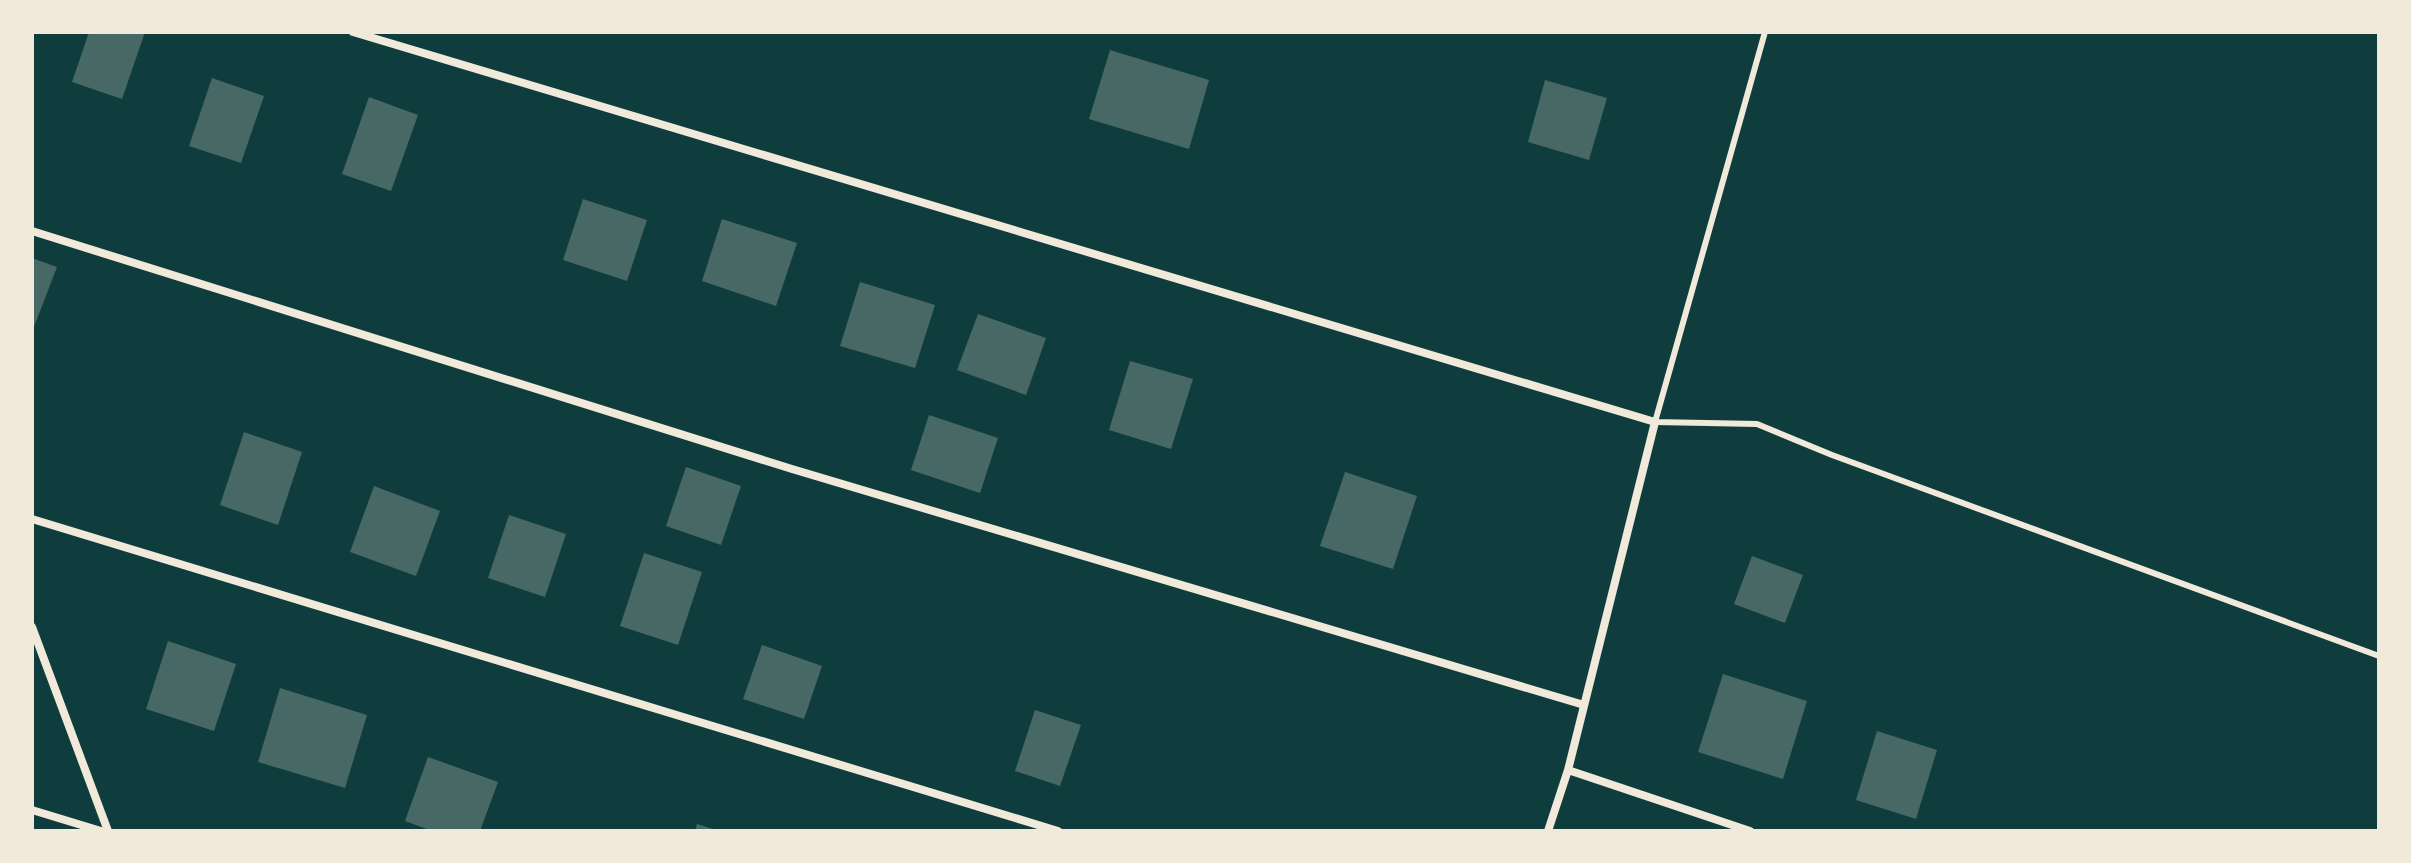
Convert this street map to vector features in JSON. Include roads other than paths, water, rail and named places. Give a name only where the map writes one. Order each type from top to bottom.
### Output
[{"type":"street","points":[[353,32],[1655,422],[1568,770],[1548,831]]},
{"type":"street","points":[[32,231],[792,469],[1584,705]]},
{"type":"street","points":[[32,519],[1058,831]]},
{"type":"street","points":[[32,627],[108,831]]},
{"type":"street","points":[[1568,770],[1750,831]]},
{"type":"street","points":[[32,810],[101,831]]},
{"type":"lane","points":[[1765,32],[1655,422],[1757,424],[1832,455],[2379,656]]}]
